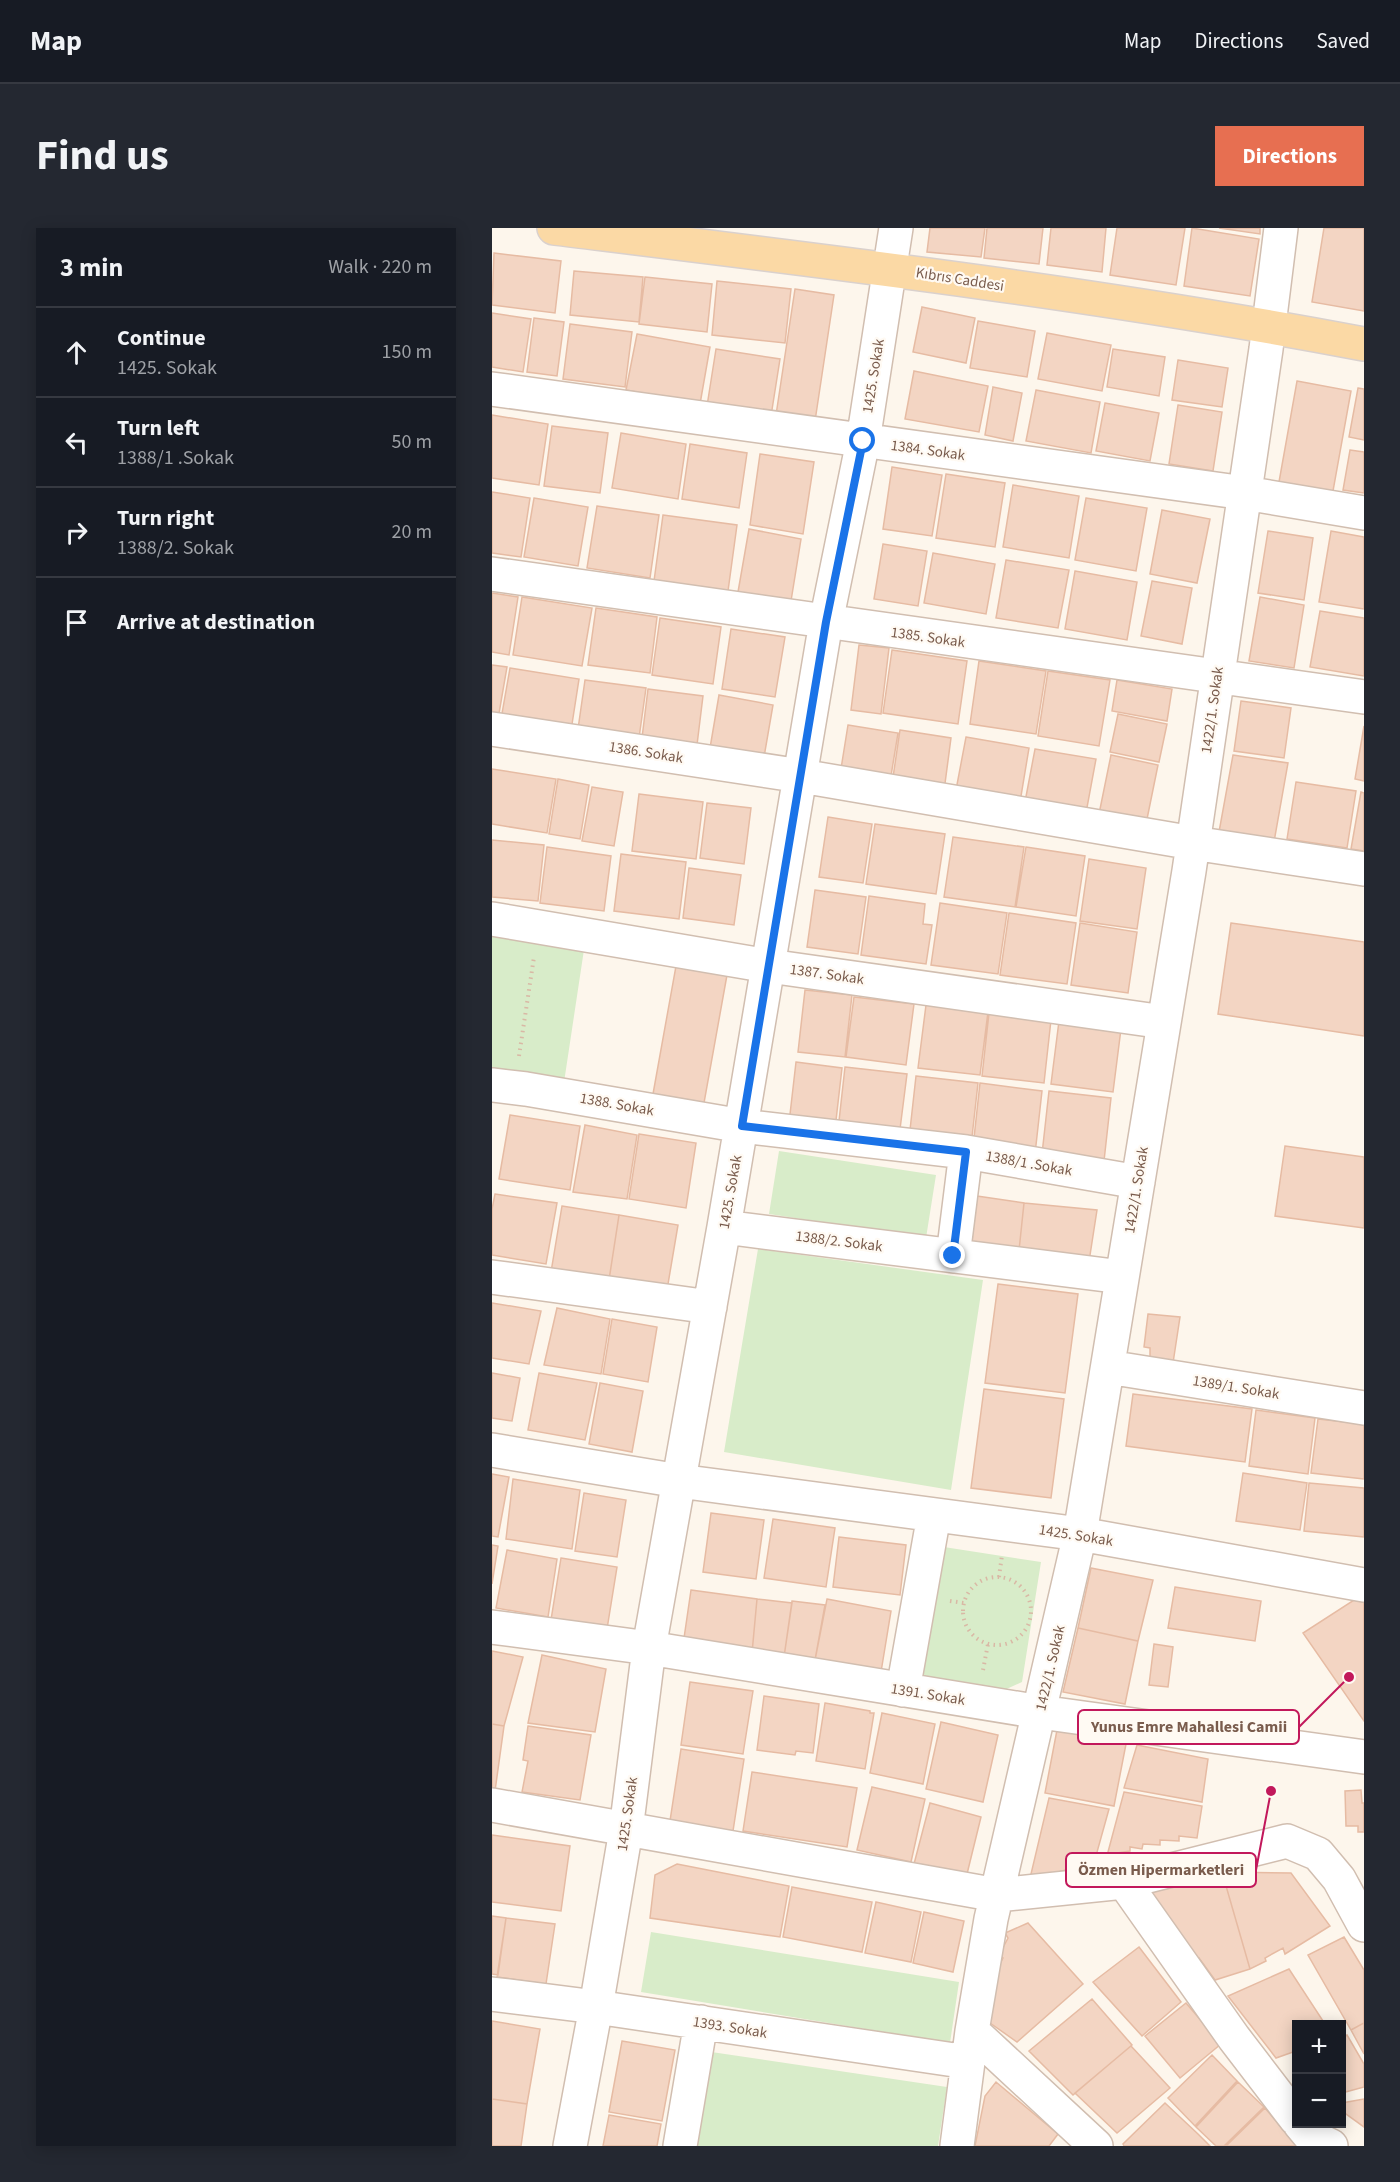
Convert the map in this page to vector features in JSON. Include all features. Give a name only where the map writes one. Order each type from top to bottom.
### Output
[{"type":"main road","name":"Kıbrıs Caddesi","points":[[554,228],[890,268],[1269,326],[1364,344]]},
{"type":"street","name":"1425. Sokak","points":[[570,2146],[626,1830],[649,1648],[742,1126],[826,622],[863,441],[896,228]]},
{"type":"street","name":"1422/1. Sokak","points":[[957,2146],[970,2047],[997,1895],[1080,1534],[1193,843],[1269,326],[1281,228]]},
{"type":"street","name":"1384. Sokak","points":[[492,389],[1245,493],[1364,513]]},
{"type":"street","name":"1385. Sokak","points":[[492,574],[1364,697]]},
{"type":"street","name":"1386. Sokak","points":[[492,729],[801,776],[1193,843],[1364,869]]},
{"type":"street","name":"1387. Sokak","points":[[492,919],[769,966],[1164,1022]]},
{"type":"street","name":"1388. Sokak","points":[[503,1086],[742,1126]]},
{"type":"street","name":"1388/1 .Sokak","points":[[742,1126],[966,1152],[1138,1182]]},
{"type":"street","points":[[953,1256],[966,1152]]},
{"type":"street","name":"1388/2. Sokak","points":[[724,1227],[1122,1277]]},
{"type":"street","points":[[492,1277],[710,1307]]},
{"type":"street","name":"1389/1. Sokak","points":[[1108,1367],[1364,1407]]},
{"type":"street","name":"1425. Sokak","points":[[492,1450],[679,1481],[1080,1534],[1364,1585]]},
{"type":"street","points":[[903,1690],[934,1515]]},
{"type":"street","name":"1391. Sokak","points":[[492,1627],[649,1648],[1040,1712],[1364,1757]]},
{"type":"street","points":[[492,1805],[997,1895],[1124,1882],[1287,1841],[1318,1854],[1352,1874],[1364,1925]]},
{"type":"street","points":[[1124,1882],[1234,2038],[1292,2114]]},
{"type":"street","name":"1393. Sokak","points":[[492,1994],[701,2022],[970,2047]]},
{"type":"street","points":[[680,2146],[701,2022]]},
{"type":"street","points":[[970,2047],[1096,2146]]},
{"type":"street","points":[[1303,2128],[1310,2136],[1331,2146]]},
{"type":"path","points":[[503,1086],[539,926]]},
{"type":"path","points":[[1002,1577],[1022,1588],[1029,1600],[1031,1616],[1027,1627],[1019,1637],[1009,1643],[994,1646],[976,1639],[971,1634],[964,1621],[962,1609],[966,1597],[974,1586],[986,1579],[1002,1577]]},
{"type":"green space","points":[[492,929],[585,943],[563,1089],[492,1078]]},
{"type":"green space","points":[[779,1151],[936,1175],[926,1238],[769,1214]]},
{"type":"green space","points":[[758,1249],[983,1280],[951,1490],[724,1452]]},
{"type":"green space","points":[[931,1545],[1041,1562],[1022,1682],[1000,1692],[910,1677]]},
{"type":"green space","points":[[651,1932],[959,1982],[950,2043],[641,1992]]},
{"type":"green space","points":[[691,2049],[947,2087],[938,2146],[672,2146]]},
{"type":"building","points":[[930,228],[985,228],[981,257],[927,252]]},
{"type":"building","points":[[987,228],[1043,228],[1039,264],[984,258]]},
{"type":"building","points":[[1051,228],[1106,228],[1102,272],[1047,265]]},
{"type":"building","points":[[1117,228],[1185,228],[1176,285],[1110,275]]},
{"type":"building","points":[[1192,228],[1259,239],[1250,296],[1184,286]]},
{"type":"building","points":[[1219,228],[1260,228],[1260,234]]},
{"type":"building","points":[[1324,228],[1364,228],[1364,311],[1312,302]]},
{"type":"building","points":[[494,253],[561,261],[555,313],[492,305]]},
{"type":"building","points":[[574,271],[643,277],[639,322],[570,315]]},
{"type":"building","points":[[645,277],[712,284],[707,332],[639,324]]},
{"type":"building","points":[[717,281],[791,289],[785,343],[712,335]]},
{"type":"building","points":[[795,289],[834,295],[815,421],[776,415]]},
{"type":"building","points":[[922,307],[975,318],[966,363],[913,352]]},
{"type":"building","points":[[492,313],[531,319],[523,372],[492,367]]},
{"type":"building","points":[[534,318],[564,322],[557,376],[527,372]]},
{"type":"building","points":[[978,321],[1035,331],[1027,377],[970,368]]},
{"type":"building","points":[[570,324],[632,332],[625,387],[563,379]]},
{"type":"building","points":[[1047,333],[1111,345],[1102,391],[1038,379]]},
{"type":"building","points":[[637,334],[710,347],[700,404],[626,390]]},
{"type":"building","points":[[716,349],[780,359],[771,416],[707,406]]},
{"type":"building","points":[[1113,349],[1165,357],[1159,396],[1107,387]]},
{"type":"building","points":[[1178,360],[1228,368],[1222,407],[1172,400]]},
{"type":"building","points":[[914,371],[988,386],[979,432],[905,419]]},
{"type":"building","points":[[1297,381],[1351,391],[1333,491],[1279,482]]},
{"type":"building","points":[[993,387],[1022,393],[1013,441],[985,435]]},
{"type":"building","points":[[1358,388],[1364,389],[1364,440],[1349,437]]},
{"type":"building","points":[[1036,390],[1100,402],[1091,453],[1026,441]]},
{"type":"building","points":[[1105,403],[1159,413],[1150,461],[1096,451]]},
{"type":"building","points":[[1178,405],[1222,412],[1213,471],[1169,464]]},
{"type":"building","points":[[492,415],[548,424],[539,485],[492,478]]},
{"type":"building","points":[[552,426],[608,433],[600,493],[544,486]]},
{"type":"building","points":[[621,433],[686,444],[678,499],[612,488]]},
{"type":"building","points":[[690,444],[747,453],[739,508],[682,499]]},
{"type":"building","points":[[1350,450],[1364,452],[1364,493],[1343,490]]},
{"type":"building","points":[[760,454],[814,462],[803,534],[750,525]]},
{"type":"building","points":[[892,467],[942,475],[932,536],[883,529]]},
{"type":"building","points":[[946,474],[1005,483],[995,547],[936,538]]},
{"type":"building","points":[[1013,485],[1079,496],[1069,558],[1003,547]]},
{"type":"building","points":[[492,492],[530,498],[521,557],[492,553]]},
{"type":"building","points":[[534,498],[588,507],[578,566],[524,557]]},
{"type":"building","points":[[1086,498],[1147,508],[1136,571],[1075,560]]},
{"type":"building","points":[[597,506],[659,515],[650,578],[587,568]]},
{"type":"building","points":[[1162,510],[1210,519],[1197,583],[1150,574]]},
{"type":"building","points":[[663,515],[737,525],[728,591],[654,581]]},
{"type":"building","points":[[749,529],[801,539],[791,601],[738,592]]},
{"type":"building","points":[[1268,531],[1313,538],[1304,600],[1258,593]]},
{"type":"building","points":[[1331,531],[1364,537],[1364,609],[1319,602]]},
{"type":"building","points":[[883,544],[927,551],[918,606],[874,599]]},
{"type":"building","points":[[933,553],[995,564],[986,614],[924,603]]},
{"type":"building","points":[[1006,560],[1069,570],[1058,628],[996,618]]},
{"type":"building","points":[[1075,571],[1137,582],[1127,640],[1065,629]]},
{"type":"building","points":[[1152,581],[1192,588],[1182,644],[1141,636]]},
{"type":"building","points":[[492,593],[518,597],[509,655],[492,652]]},
{"type":"building","points":[[522,597],[592,608],[582,666],[513,655]]},
{"type":"building","points":[[1260,597],[1304,605],[1294,668],[1249,661]]},
{"type":"building","points":[[596,608],[657,617],[650,673],[588,665]]},
{"type":"building","points":[[1320,611],[1364,618],[1364,676],[1310,667]]},
{"type":"building","points":[[660,618],[721,627],[713,684],[652,675]]},
{"type":"building","points":[[731,629],[785,637],[775,697],[722,689]]},
{"type":"building","points":[[859,645],[889,648],[881,714],[851,710]]},
{"type":"building","points":[[892,650],[967,661],[958,724],[883,713]]},
{"type":"building","points":[[979,661],[1046,671],[1036,734],[970,724]]},
{"type":"building","points":[[492,665],[507,667],[497,725],[492,724]]},
{"type":"building","points":[[510,668],[579,679],[570,737],[500,725]]},
{"type":"building","points":[[1048,671],[1110,680],[1099,746],[1038,736]]},
{"type":"building","points":[[585,680],[646,688],[638,745],[577,736]]},
{"type":"building","points":[[1117,680],[1172,689],[1167,721],[1112,711]]},
{"type":"building","points":[[648,689],[703,696],[696,753],[641,746]]},
{"type":"building","points":[[719,695],[773,705],[763,763],[709,754]]},
{"type":"building","points":[[1241,701],[1291,708],[1284,758],[1234,751]]},
{"type":"building","points":[[1118,714],[1167,724],[1159,762],[1110,752]]},
{"type":"building","points":[[848,725],[898,733],[890,782],[840,775]]},
{"type":"building","points":[[1364,726],[1364,781],[1355,779]]},
{"type":"building","points":[[900,730],[951,738],[944,791],[892,784]]},
{"type":"building","points":[[966,737],[1029,748],[1020,802],[956,790]]},
{"type":"building","points":[[1035,749],[1096,759],[1086,813],[1025,802]]},
{"type":"building","points":[[1111,755],[1158,765],[1146,824],[1099,814]]},
{"type":"building","points":[[1233,755],[1288,763],[1274,842],[1219,832]]},
{"type":"building","points":[[492,769],[556,779],[547,833],[492,824]]},
{"type":"building","points":[[558,779],[589,785],[580,839],[549,834]]},
{"type":"building","points":[[1296,782],[1356,791],[1347,848],[1287,839]]},
{"type":"building","points":[[592,787],[623,792],[614,846],[582,841]]},
{"type":"building","points":[[1361,792],[1364,793],[1364,851],[1351,849]]},
{"type":"building","points":[[639,794],[703,802],[696,859],[632,851]]},
{"type":"building","points":[[707,803],[751,808],[744,864],[700,858]]},
{"type":"building","points":[[828,817],[872,824],[863,883],[819,877]]},
{"type":"building","points":[[875,824],[945,834],[936,894],[866,884]]},
{"type":"building","points":[[953,837],[1024,847],[1015,907],[944,897]]},
{"type":"building","points":[[492,840],[544,845],[538,901],[492,897]]},
{"type":"building","points":[[547,847],[611,856],[604,911],[540,903]]},
{"type":"building","points":[[1026,847],[1085,856],[1076,916],[1016,907]]},
{"type":"building","points":[[621,854],[686,862],[679,919],[614,911]]},
{"type":"building","points":[[1089,859],[1146,868],[1137,929],[1080,921]]},
{"type":"building","points":[[689,868],[741,875],[734,925],[683,918]]},
{"type":"building","points":[[815,890],[866,897],[858,954],[807,947]]},
{"type":"building","points":[[869,896],[925,904],[923,924],[932,925],[926,964],[861,955]]},
{"type":"building","points":[[940,903],[1007,913],[998,974],[931,965]]},
{"type":"building","points":[[1009,913],[1076,923],[1067,984],[1000,975]]},
{"type":"building","points":[[1080,923],[1137,932],[1128,993],[1071,985]]},
{"type":"building","points":[[1231,923],[1364,942],[1364,1036],[1218,1014]]},
{"type":"building","points":[[676,966],[727,975],[704,1103],[653,1094]]},
{"type":"building","points":[[805,990],[852,995],[845,1057],[798,1052]]},
{"type":"building","points":[[854,997],[914,1004],[906,1065],[846,1057]]},
{"type":"building","points":[[926,1005],[988,1012],[980,1075],[918,1068]]},
{"type":"building","points":[[989,1013],[1051,1020],[1044,1083],[982,1076]]},
{"type":"building","points":[[1059,1021],[1121,1029],[1113,1092],[1051,1084]]},
{"type":"building","points":[[796,1062],[842,1068],[835,1129],[789,1123]]},
{"type":"building","points":[[845,1067],[907,1074],[899,1137],[838,1130]]},
{"type":"building","points":[[916,1076],[978,1083],[971,1146],[909,1139]]},
{"type":"building","points":[[980,1083],[1042,1091],[1035,1154],[973,1147]]},
{"type":"building","points":[[1049,1091],[1111,1098],[1104,1161],[1042,1154]]},
{"type":"building","points":[[510,1115],[580,1126],[570,1190],[499,1179]]},
{"type":"building","points":[[585,1125],[637,1135],[627,1199],[573,1192]]},
{"type":"building","points":[[639,1134],[696,1143],[686,1208],[629,1199]]},
{"type":"building","points":[[1285,1146],[1364,1157],[1364,1228],[1275,1216]]},
{"type":"building","points":[[495,1194],[557,1203],[546,1264],[492,1255],[492,1209]]},
{"type":"building","points":[[977,1196],[1024,1203],[1018,1260],[969,1255]]},
{"type":"building","points":[[1024,1203],[1097,1210],[1088,1268],[1018,1260]]},
{"type":"building","points":[[562,1206],[619,1215],[609,1280],[551,1272]]},
{"type":"building","points":[[619,1215],[678,1225],[667,1290],[609,1280]]},
{"type":"building","points":[[998,1284],[1078,1294],[1065,1393],[985,1383]]},
{"type":"building","points":[[492,1303],[541,1311],[529,1364],[492,1358]]},
{"type":"building","points":[[557,1308],[610,1319],[601,1374],[544,1365]]},
{"type":"building","points":[[1148,1314],[1180,1317],[1173,1363],[1150,1360],[1150,1348],[1144,1347]]},
{"type":"building","points":[[612,1319],[657,1327],[648,1382],[603,1374]]},
{"type":"building","points":[[492,1373],[520,1378],[512,1421],[492,1418]]},
{"type":"building","points":[[539,1373],[597,1383],[585,1440],[528,1430]]},
{"type":"building","points":[[600,1383],[643,1391],[632,1452],[589,1444]]},
{"type":"building","points":[[984,1389],[1064,1399],[1051,1498],[971,1488]]},
{"type":"building","points":[[1133,1394],[1252,1409],[1245,1462],[1126,1446]]},
{"type":"building","points":[[1256,1410],[1315,1418],[1308,1474],[1249,1466]]},
{"type":"building","points":[[1318,1419],[1364,1424],[1364,1479],[1311,1473]]},
{"type":"building","points":[[1243,1473],[1307,1483],[1300,1530],[1236,1521]]},
{"type":"building","points":[[492,1474],[509,1477],[498,1537],[492,1536]]},
{"type":"building","points":[[513,1479],[580,1490],[572,1549],[506,1539]]},
{"type":"building","points":[[1309,1483],[1364,1488],[1364,1537],[1304,1531]]},
{"type":"building","points":[[584,1493],[626,1500],[617,1557],[575,1551]]},
{"type":"building","points":[[711,1513],[764,1520],[756,1579],[703,1572]]},
{"type":"building","points":[[773,1519],[835,1528],[826,1587],[764,1578]]},
{"type":"building","points":[[839,1537],[906,1545],[900,1595],[833,1587]]},
{"type":"building","points":[[492,1545],[498,1546],[492,1584]]},
{"type":"building","points":[[507,1550],[557,1559],[548,1617],[496,1608]]},
{"type":"building","points":[[561,1558],[617,1567],[607,1629],[551,1620]]},
{"type":"building","points":[[1091,1568],[1153,1580],[1138,1641],[1078,1628]]},
{"type":"building","points":[[1175,1587],[1261,1601],[1255,1641],[1168,1628]]},
{"type":"building","points":[[691,1590],[757,1599],[752,1653],[683,1645]]},
{"type":"building","points":[[757,1599],[792,1603],[784,1657],[752,1653]]},
{"type":"building","points":[[827,1599],[891,1611],[881,1672],[815,1660]]},
{"type":"building","points":[[1354,1600],[1364,1602],[1364,1721],[1303,1633]]},
{"type":"building","points":[[792,1601],[825,1605],[815,1660],[784,1657]]},
{"type":"building","points":[[1078,1628],[1138,1641],[1125,1704],[1063,1692]]},
{"type":"building","points":[[1154,1644],[1173,1647],[1168,1687],[1149,1685]]},
{"type":"building","points":[[492,1651],[523,1657],[504,1726],[492,1724]]},
{"type":"building","points":[[542,1655],[606,1669],[595,1732],[528,1723]]},
{"type":"building","points":[[690,1682],[753,1691],[743,1754],[681,1745]]},
{"type":"building","points":[[764,1696],[819,1704],[813,1753],[796,1751],[795,1755],[757,1750]]},
{"type":"building","points":[[825,1703],[874,1713],[865,1769],[816,1761]]},
{"type":"building","points":[[882,1713],[935,1724],[923,1784],[870,1773]]},
{"type":"building","points":[[941,1722],[998,1735],[983,1802],[926,1789]]},
{"type":"building","points":[[492,1724],[504,1726],[495,1791],[492,1790]]},
{"type":"building","points":[[528,1726],[591,1735],[580,1800],[522,1792],[528,1761],[523,1760]]},
{"type":"building","points":[[1057,1730],[1126,1744],[1114,1806],[1045,1793]]},
{"type":"building","points":[[1137,1745],[1208,1759],[1202,1802],[1124,1788]]},
{"type":"building","points":[[681,1749],[744,1759],[733,1831],[670,1821]]},
{"type":"building","points":[[752,1772],[857,1788],[847,1847],[743,1831]]},
{"type":"building","points":[[872,1787],[925,1799],[911,1862],[857,1850]]},
{"type":"building","points":[[1361,1790],[1362,1803],[1364,1803],[1364,1832],[1358,1832],[1358,1826],[1346,1826],[1345,1791]]},
{"type":"building","points":[[1124,1792],[1202,1806],[1197,1838],[1179,1836],[1179,1841],[1160,1840],[1160,1845],[1143,1844],[1142,1849],[1130,1847],[1130,1851],[1111,1854],[1108,1852]]},
{"type":"building","points":[[1049,1798],[1109,1809],[1094,1863],[1038,1877],[1031,1874]]},
{"type":"building","points":[[930,1803],[981,1817],[966,1878],[914,1864]]},
{"type":"building","points":[[492,1835],[570,1846],[561,1911],[492,1902]]},
{"type":"building","points":[[677,1864],[789,1886],[780,1937],[650,1918],[655,1875]]},
{"type":"building","points":[[1222,1872],[1250,1969],[1215,1980],[1199,1958],[1193,1961],[1154,1904],[1151,1889]]},
{"type":"building","points":[[1222,1872],[1291,1873],[1330,1926],[1285,1954],[1283,1948],[1265,1958],[1266,1961],[1250,1969]]},
{"type":"building","points":[[792,1887],[872,1902],[862,1952],[783,1937]]},
{"type":"building","points":[[876,1902],[921,1912],[911,1962],[865,1953]]},
{"type":"building","points":[[924,1912],[964,1921],[953,1972],[913,1963]]},
{"type":"building","points":[[492,1916],[506,1918],[498,1975],[492,1974]]},
{"type":"building","points":[[506,1918],[555,1924],[546,1984],[497,1977]]},
{"type":"building","points":[[1028,1923],[1083,1984],[1017,2042],[990,2023],[997,1970],[1003,1958],[999,1955],[1008,1938],[1005,1933]]},
{"type":"building","points":[[1344,1937],[1364,1970],[1364,2023],[1351,2030],[1308,1955]]},
{"type":"building","points":[[1139,1947],[1181,2002],[1142,2036],[1093,1982]]},
{"type":"building","points":[[1289,1969],[1322,2020],[1292,2020],[1292,2052],[1276,2058],[1228,1996]]},
{"type":"building","points":[[1092,1999],[1132,2045],[1073,2095],[1029,2051]]},
{"type":"building","points":[[1186,2003],[1221,2044],[1180,2078],[1145,2036]]},
{"type":"building","points":[[492,2021],[540,2029],[527,2104],[492,2099]]},
{"type":"building","points":[[1364,2023],[1364,2054],[1351,2030]]},
{"type":"building","points":[[1346,2035],[1364,2064],[1364,2087],[1346,2092],[1346,2074]]},
{"type":"building","points":[[622,2041],[675,2050],[662,2121],[609,2112]]},
{"type":"building","points":[[1131,2046],[1170,2088],[1117,2133],[1075,2093]]},
{"type":"building","points":[[1212,2055],[1237,2081],[1195,2126],[1168,2098]]},
{"type":"building","points":[[996,2082],[1058,2134],[1049,2146],[975,2146],[985,2096]]},
{"type":"building","points":[[1238,2082],[1264,2107],[1224,2146],[1216,2146],[1196,2127]]},
{"type":"building","points":[[492,2099],[527,2104],[521,2146],[492,2146]]},
{"type":"building","points":[[1364,2099],[1364,2127],[1346,2114],[1346,2102]]},
{"type":"building","points":[[1165,2103],[1210,2146],[1124,2146],[1123,2144]]},
{"type":"building","points":[[1265,2108],[1297,2146],[1226,2146]]},
{"type":"building","points":[[609,2115],[661,2124],[657,2146],[603,2146]]},
{"type":"place","name":"Yunus Emre Mahallesi Camii","points":[[1349,1677]]},
{"type":"place","name":"Özmen Hipermarketleri","points":[[1271,1791]]},
{"type":"route","points":[[863,441],[826,622],[742,1126],[966,1152],[953,1256]]}]
